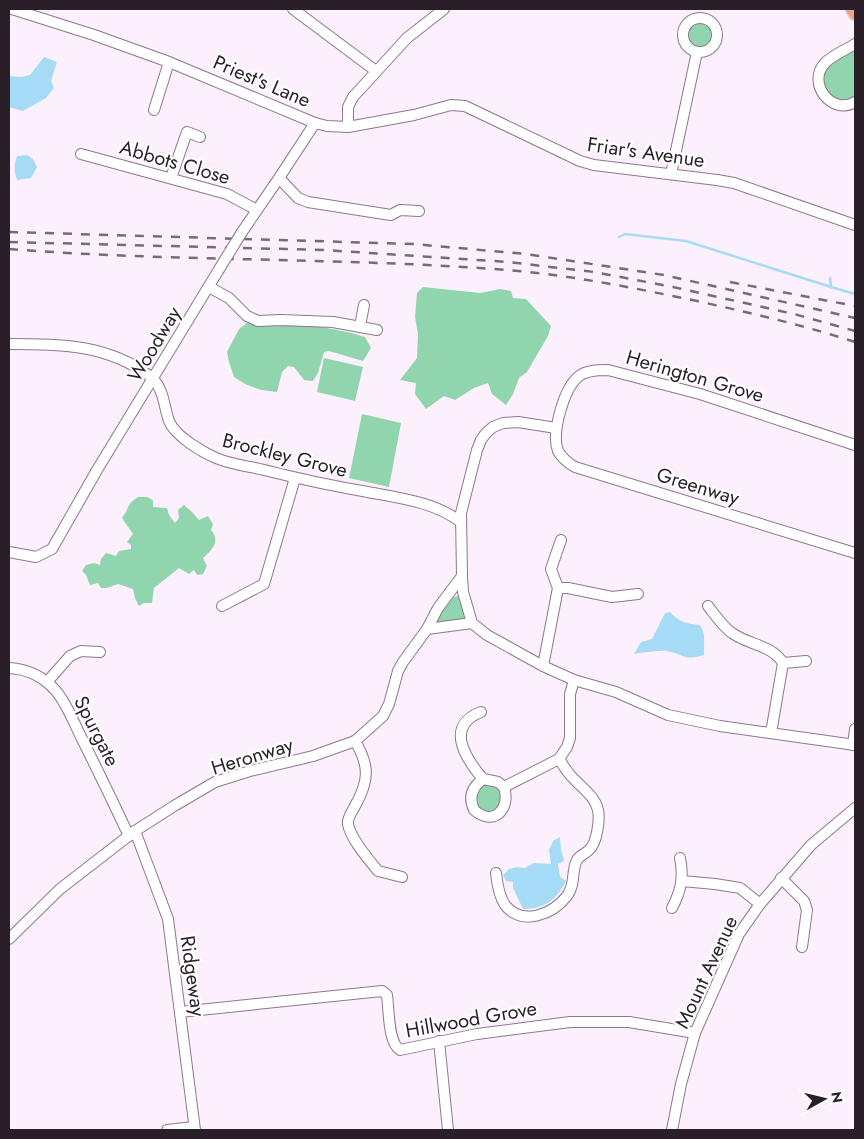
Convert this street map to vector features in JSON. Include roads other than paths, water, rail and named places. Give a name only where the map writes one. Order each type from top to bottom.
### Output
[{"type":"main road","points":[[852,9],[855,14]]},
{"type":"street","name":"Priest's Lane","points":[[12,9],[94,35],[169,62],[315,123],[327,126],[348,127]]},
{"type":"street","points":[[293,9],[376,71]]},
{"type":"street","points":[[348,127],[348,107],[353,97],[407,38],[444,9]]},
{"type":"street","points":[[855,44],[825,63],[819,73],[819,84],[823,96],[831,102],[841,106],[855,102]]},
{"type":"street","points":[[671,174],[697,52]]},
{"type":"street","points":[[154,110],[169,62]]},
{"type":"street","name":"Friar's Avenue","points":[[348,127],[414,115],[452,105],[465,106],[580,161],[594,165],[734,183],[855,225]]},
{"type":"street","name":"Woodway","points":[[9,552],[36,557],[52,549],[97,470],[242,232],[315,123]]},
{"type":"street","points":[[170,178],[187,132],[200,137]]},
{"type":"street","name":"Abbots Close","points":[[81,154],[227,194],[258,210]]},
{"type":"street","points":[[279,178],[298,198],[308,202],[391,215],[400,210],[420,210]]},
{"type":"street","points":[[209,287],[229,298],[246,316],[258,321],[334,322],[377,330]]},
{"type":"street","points":[[360,326],[364,306]]},
{"type":"street","points":[[9,344],[66,346],[106,353],[131,364],[154,379]]},
{"type":"street","name":"Herington Grove","points":[[556,428],[561,409],[572,383],[579,375],[598,370],[608,370],[700,394],[855,445]]},
{"type":"street","name":"Brockley Grove","points":[[154,379],[164,401],[170,423],[180,435],[197,448],[217,458],[295,478],[419,502],[448,513],[461,522]]},
{"type":"street","points":[[556,428],[518,422],[493,427],[486,432],[477,450],[462,504],[461,522],[463,592],[472,622],[487,635],[543,666],[574,680],[616,692],[668,715],[720,726],[854,745],[855,729]]},
{"type":"street","name":"Greenway","points":[[556,428],[558,450],[566,461],[575,467],[855,553]]},
{"type":"street","points":[[222,606],[264,584],[295,478]]},
{"type":"street","points":[[448,513],[462,504]]},
{"type":"street","points":[[543,666],[558,588],[551,569],[561,540]]},
{"type":"street","name":"Heronway","points":[[9,939],[60,889],[132,834],[215,782],[250,771],[313,756],[355,741],[383,716],[403,662],[427,630],[438,608],[462,576]]},
{"type":"street","points":[[558,588],[568,588],[612,597],[638,594]]},
{"type":"street","points":[[708,606],[730,632],[772,651],[783,664],[771,733]]},
{"type":"street","points":[[427,630],[472,622]]},
{"type":"street","points":[[47,682],[70,656],[81,651],[100,652]]},
{"type":"street","points":[[783,664],[806,661]]},
{"type":"street","name":"Spurgate","points":[[9,668],[18,668],[36,675],[57,692],[132,834]]},
{"type":"street","points":[[504,787],[559,759],[567,747],[570,738],[570,694],[574,680]]},
{"type":"street","points":[[480,712],[468,717],[464,722],[461,737],[468,761],[483,780],[498,782],[504,787],[506,801],[502,810],[496,816],[485,817],[474,810],[471,800],[473,789],[483,780]]},
{"type":"street","points":[[355,741],[365,761],[367,773],[362,794],[348,819],[349,829],[378,870],[402,877]]},
{"type":"street","points":[[496,873],[501,896],[509,909],[524,917],[533,917],[553,909],[567,895],[574,880],[577,861],[589,850],[595,837],[598,815],[593,798],[571,776],[559,759]]},
{"type":"street","name":"Mount Avenue","points":[[672,1130],[680,1084],[695,1033],[739,934],[760,904],[811,845],[855,808]]},
{"type":"street","name":"Ridgeway","points":[[132,834],[168,919],[195,1129]]},
{"type":"street","points":[[672,908],[682,881],[680,858]]},
{"type":"street","points":[[782,878],[804,901],[807,910],[802,947]]},
{"type":"street","points":[[682,881],[740,888],[760,904]]},
{"type":"street","name":"Hillwood Grove","points":[[180,1012],[382,991],[387,995],[392,1039],[400,1050],[407,1050],[439,1041],[549,1024],[590,1021],[629,1022],[695,1033]]},
{"type":"street","points":[[439,1041],[448,1130]]},
{"type":"street","points":[[167,1130],[195,1129]]},
{"type":"water","points":[[44,57],[57,62],[51,81],[54,88],[46,98],[23,111],[9,107],[9,76],[22,77],[30,75]]},
{"type":"water","points":[[27,155],[33,159],[37,167],[31,178],[17,180],[15,162],[17,156]]},
{"type":"water","points":[[670,612],[684,622],[700,625],[704,635],[704,655],[691,658],[662,651],[634,654],[641,642],[652,639],[665,613]]},
{"type":"water","points":[[560,837],[564,861],[558,864],[560,877],[566,881],[549,902],[531,909],[523,909],[513,888],[513,882],[506,881],[503,875],[509,869],[525,868],[534,863],[551,864],[549,850],[553,841]]},
{"type":"waterway","points":[[619,237],[625,234],[686,241],[831,287]]},
{"type":"waterway","points":[[830,278],[831,287],[855,294]]},
{"type":"railway","points":[[9,232],[413,244],[526,254],[664,275],[855,318]]},
{"type":"railway","points":[[9,242],[324,250],[508,262],[594,272],[673,287],[794,314],[855,331]]},
{"type":"railway","points":[[9,249],[133,256],[382,263],[531,272],[602,282],[697,301],[796,325],[855,342]]},
{"type":"railway","points":[[730,282],[855,306]]}]
